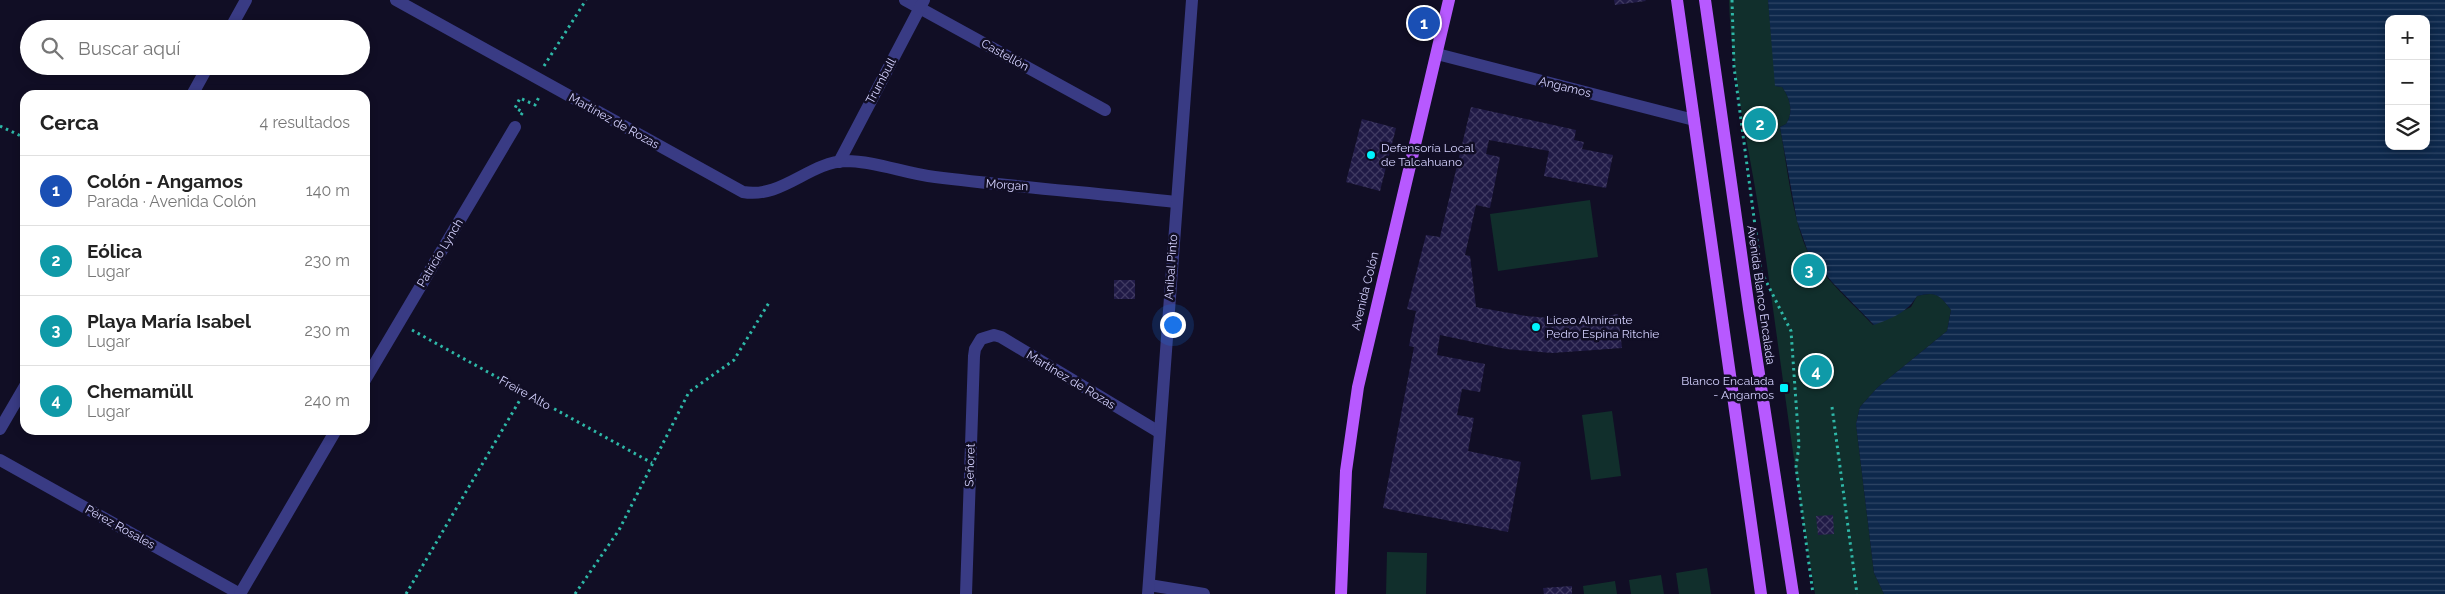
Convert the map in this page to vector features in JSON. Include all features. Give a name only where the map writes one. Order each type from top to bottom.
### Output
[{"type":"main road","name":"Avenida Colón","points":[[1341,594],[1346,471],[1358,387],[1449,0]]},
{"type":"main road","points":[[1677,0],[1761,594]]},
{"type":"main road","name":"Avenida Blanco Encalada","points":[[1706,0],[1749,309],[1793,594]]},
{"type":"street","points":[[235,20],[246,0]]},
{"type":"street","name":"Martínez de Rozas","points":[[396,0],[743,192],[754,194],[771,191],[839,162]]},
{"type":"street","name":"Castellón","points":[[905,0],[921,4],[1105,110]]},
{"type":"street","name":"Aníbal Pinto","points":[[1148,590],[1192,0]]},
{"type":"street","name":"Trumbull","points":[[839,162],[921,4]]},
{"type":"street","name":"Angamos","points":[[1437,54],[1694,120]]},
{"type":"street","points":[[195,90],[203,75]]},
{"type":"street","name":"Patricio Lynch","points":[[370,367],[399,322],[515,126]]},
{"type":"street","name":"Morgan","points":[[839,162],[860,162],[932,177],[1176,202]]},
{"type":"street","name":"Martínez de Rozas","points":[[981,339],[994,336],[1001,337],[1160,432]]},
{"type":"street","name":"Señoret","points":[[966,594],[974,356],[975,349],[981,339]]},
{"type":"street","points":[[0,429],[20,395]]},
{"type":"street","points":[[240,594],[333,435]]},
{"type":"street","name":"Pérez Rosales","points":[[0,460],[240,594]]},
{"type":"street","points":[[1148,590],[1204,594]]},
{"type":"path","points":[[523,112],[515,108],[520,98],[535,106],[539,97],[529,92],[586,0]]},
{"type":"path","points":[[1732,0],[1734,67],[1761,271],[1791,331],[1799,445],[1796,467],[1813,594]]},
{"type":"path","points":[[0,126],[20,136]]},
{"type":"path","points":[[575,594],[619,530],[689,392],[734,360],[770,301]]},
{"type":"path","name":"Freire Alto","points":[[399,322],[652,463]]},
{"type":"path","points":[[406,594],[524,393]]},
{"type":"path","points":[[1832,407],[1857,594]]},
{"type":"green space","points":[[1729,0],[1768,0],[1776,86],[1782,87],[1790,105],[1790,115],[1786,124],[1780,127],[1797,222],[1812,259],[1828,279],[1873,325],[1911,307],[1917,296],[1934,294],[1941,298],[1951,310],[1947,331],[1877,388],[1860,407],[1856,424],[1874,573],[1884,594],[1815,594],[1793,455],[1761,224],[1737,84],[1730,28]]},
{"type":"green space","points":[[1590,200],[1598,257],[1498,271],[1490,214]]},
{"type":"green space","points":[[1612,411],[1621,476],[1591,480],[1582,415]]},
{"type":"green space","points":[[1387,552],[1427,553],[1426,594],[1386,594]]},
{"type":"green space","points":[[1707,568],[1711,594],[1679,594],[1676,573]]},
{"type":"green space","points":[[1661,575],[1664,594],[1631,594],[1629,580]]},
{"type":"green space","points":[[1615,581],[1617,594],[1584,594],[1583,586]]},
{"type":"water","points":[[1768,0],[2445,0],[2445,594],[1884,594],[1874,573],[1856,424],[1860,407],[1877,388],[1947,331],[1951,310],[1944,301],[1933,294],[1917,296],[1909,307],[1874,325],[1832,282],[1808,252],[1797,221],[1780,127],[1786,124],[1790,115],[1790,105],[1782,87],[1775,86]]},
{"type":"building","points":[[1614,0],[1645,0],[1646,1],[1615,5]]},
{"type":"building","points":[[1471,107],[1576,130],[1574,140],[1584,142],[1582,149],[1613,155],[1606,188],[1544,176],[1549,151],[1489,140],[1486,154],[1500,157],[1490,208],[1476,205],[1465,255],[1470,256],[1476,307],[1526,316],[1562,319],[1596,318],[1618,314],[1622,348],[1552,353],[1506,349],[1440,335],[1437,355],[1485,364],[1480,392],[1462,389],[1457,415],[1474,418],[1468,451],[1521,462],[1508,532],[1383,508],[1414,347],[1409,346],[1416,311],[1407,309],[1426,235],[1440,237]]},
{"type":"building","name":"Defensoría Local de Talcahuano","points":[[1362,119],[1396,128],[1380,191],[1346,182]]},
{"type":"building","points":[[1114,280],[1135,280],[1135,299],[1114,299]]},
{"type":"building","points":[[1833,515],[1834,534],[1818,535],[1816,516]]},
{"type":"building","points":[[1572,586],[1572,594],[1544,594],[1543,588]]},
{"type":"place","name":"Colón - Angamos","points":[[1424,23]]},
{"type":"place","name":"Eólica","points":[[1760,124]]},
{"type":"place","name":"Defensoría Local de Talcahuano","points":[[1371,155]]},
{"type":"place","name":"Playa María Isabel","points":[[1809,270]]},
{"type":"place","name":"Liceo Almirante Pedro Espina Ritchie","points":[[1536,327]]},
{"type":"place","name":"Chemamüll","points":[[1816,371]]},
{"type":"place","name":"Blanco Encalada - Angamos","points":[[1784,388]]}]
